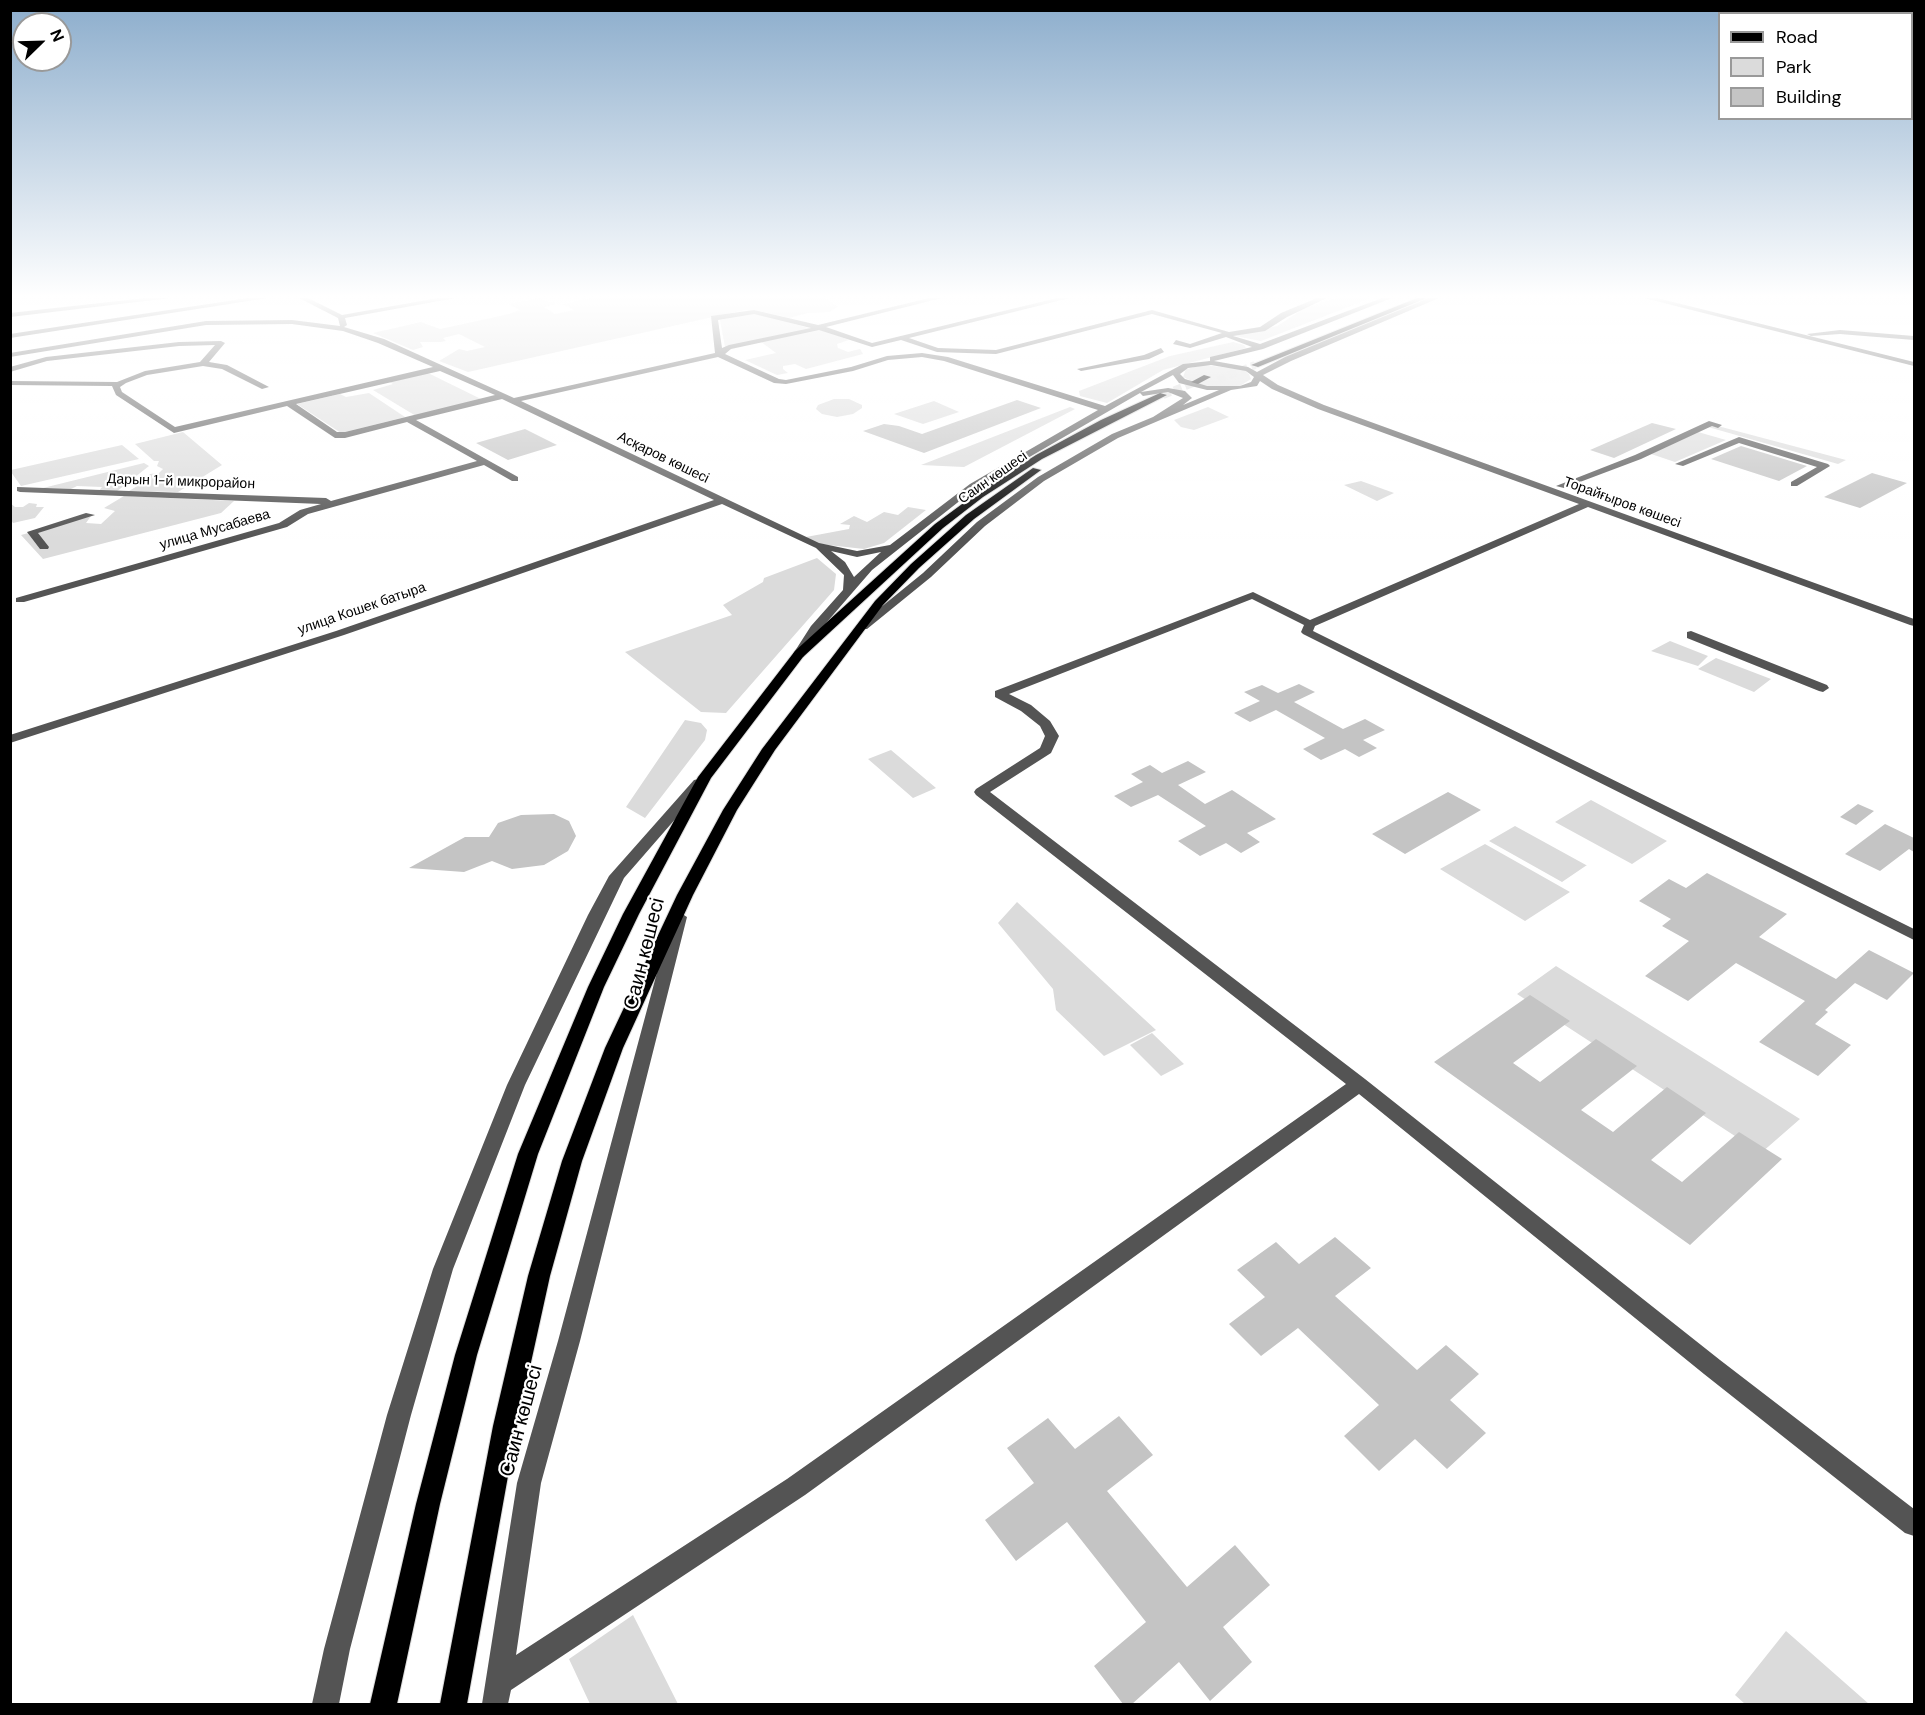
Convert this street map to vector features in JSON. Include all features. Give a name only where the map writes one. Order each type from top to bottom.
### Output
[{"type":"main road","points":[[1195,382],[1218,380]]},
{"type":"main road","name":"Саин көшесі","points":[[383,1704],[428,1504],[466,1355],[528,1154],[596,987],[631,914],[705,777],[799,654],[939,526],[1039,457],[1104,422],[1162,395]]},
{"type":"main road","name":"Саин көшесі","points":[[453,1704],[506,1426],[543,1264],[572,1161],[614,1048],[685,894],[730,810],[769,749],[834,659],[901,579],[994,499],[1071,449],[1174,398]]},
{"type":"street","points":[[10,383],[118,384],[136,378]]},
{"type":"street","points":[[247,378],[266,387]]},
{"type":"street","points":[[118,384],[116,387],[119,393],[174,430],[397,378]]},
{"type":"street","name":"Асқаров көшесі","points":[[463,378],[816,545]]},
{"type":"street","points":[[512,401],[613,378]]},
{"type":"street","points":[[771,378],[786,382],[806,378]]},
{"type":"street","points":[[1006,378],[1105,409],[1152,390],[1176,391],[1188,398],[1157,418]]},
{"type":"street","points":[[799,654],[815,628],[868,568],[973,486],[1105,409],[1164,378]]},
{"type":"street","points":[[1180,378],[1189,384],[1274,394],[1321,407]]},
{"type":"street","points":[[863,627],[927,575],[981,524],[1021,493],[1086,452],[1157,418],[1229,389],[1250,386],[1256,378]]},
{"type":"street","points":[[1261,378],[1321,407]]},
{"type":"street","points":[[288,403],[335,435],[345,435],[502,396]]},
{"type":"street","name":"Торайғыров көшесі","points":[[1321,407],[1914,623]]},
{"type":"street","points":[[410,420],[515,479]]},
{"type":"street","points":[[1561,486],[1638,457],[1712,423],[1718,425]]},
{"type":"street","points":[[1680,464],[1738,440],[1825,466],[1794,484]]},
{"type":"street","name":"улица Мусабаева","points":[[20,600],[283,525],[304,512],[340,501],[485,462]]},
{"type":"street","name":"Дарын 1-й микрорайон","points":[[20,489],[340,501]]},
{"type":"street","name":"улица Кошек батыра","points":[[10,739],[340,633],[721,501]]},
{"type":"street","points":[[1585,505],[1310,624],[1307,632],[1914,935]]},
{"type":"street","points":[[44,547],[32,532],[90,515]]},
{"type":"street","points":[[816,545],[857,554],[894,546]]},
{"type":"street","points":[[816,545],[841,564],[849,575],[848,592]]},
{"type":"street","points":[[1310,624],[1253,595],[999,694],[1033,713],[1045,724],[1052,736],[1046,750],[981,792],[1359,1084],[1712,1367],[1914,1524]]},
{"type":"street","points":[[1691,635],[1823,688]]},
{"type":"street","name":"Саин көшесі","points":[[325,1704],[337,1648],[399,1415],[443,1269],[516,1085],[596,915],[617,876],[705,777]]},
{"type":"street","name":"Саин көшесі","points":[[496,1694],[529,1483],[572,1330],[685,894]]},
{"type":"street","points":[[496,1694],[796,1487],[1359,1084]]},
{"type":"green space","points":[[401,378],[438,378],[483,400],[416,416],[373,390],[393,384],[388,381]]},
{"type":"green space","points":[[1113,378],[1149,378],[1107,403],[1080,396],[1079,391]]},
{"type":"green space","points":[[1185,378],[1251,379],[1240,386],[1202,386]]},
{"type":"green space","points":[[369,393],[405,417],[341,433],[297,404],[340,394],[346,397]]},
{"type":"green space","points":[[834,399],[849,399],[862,405],[862,408],[853,414],[837,417],[822,414],[816,409],[818,405]]},
{"type":"green space","points":[[934,401],[959,412],[923,424],[894,414]]},
{"type":"green space","points":[[1070,407],[1075,409],[964,467],[921,465]]},
{"type":"green space","points":[[1208,407],[1229,417],[1194,430],[1181,427],[1174,420]]},
{"type":"green space","points":[[1714,425],[1846,460],[1838,464],[1708,427]]},
{"type":"green space","points":[[183,432],[222,465],[178,492],[129,491],[149,479],[147,477],[150,474],[159,473],[163,469],[157,466],[159,461],[154,461],[135,444]]},
{"type":"green space","points":[[1698,432],[1726,440],[1675,462],[1651,454]]},
{"type":"green space","points":[[122,445],[139,459],[21,486],[11,472],[11,470]]},
{"type":"green space","points":[[144,463],[149,466],[116,492],[99,491],[102,487],[43,488]]},
{"type":"green space","points":[[1361,481],[1394,493],[1377,501],[1344,485]]},
{"type":"green space","points":[[124,496],[234,501],[221,513],[43,559],[21,535],[91,516],[86,523],[101,524],[115,511],[104,508]]},
{"type":"green space","points":[[10,503],[15,507],[23,507],[29,503],[37,504],[36,507],[44,507],[35,518],[13,523]]},
{"type":"green space","points":[[908,507],[926,510],[884,543],[864,549],[819,544],[806,537],[849,529],[850,525],[840,524],[854,516],[867,522],[884,512],[898,515]]},
{"type":"green space","points":[[817,558],[836,574],[834,590],[726,713],[701,712],[625,652],[732,615],[723,605],[763,582],[764,578]]},
{"type":"green space","points":[[1670,641],[1708,656],[1698,666],[1651,651]]},
{"type":"green space","points":[[1716,658],[1771,679],[1754,692],[1698,669]]},
{"type":"green space","points":[[685,720],[701,723],[707,730],[705,740],[645,818],[626,807]]},
{"type":"green space","points":[[891,750],[936,788],[913,798],[868,759]]},
{"type":"green space","points":[[1591,800],[1667,841],[1632,864],[1555,822]]},
{"type":"green space","points":[[1515,826],[1587,865],[1562,882],[1489,841]]},
{"type":"green space","points":[[1485,844],[1570,892],[1525,921],[1440,869]]},
{"type":"green space","points":[[1017,902],[1156,1030],[1104,1056],[1056,1010],[1053,989],[998,923]]},
{"type":"green space","points":[[1556,966],[1800,1119],[1761,1153],[1517,994]]},
{"type":"green space","points":[[1152,1033],[1184,1064],[1161,1076],[1130,1045]]},
{"type":"green space","points":[[633,1615],[678,1704],[590,1704],[569,1659]]},
{"type":"green space","points":[[1786,1631],[1869,1704],[1745,1704],[1735,1695]]},
{"type":"building","points":[[1017,400],[1041,408],[924,453],[863,431],[884,424],[899,426],[922,434]]},
{"type":"building","points":[[1652,423],[1676,429],[1614,458],[1590,450]]},
{"type":"building","points":[[525,429],[557,445],[508,460],[476,443]]},
{"type":"building","points":[[1741,446],[1807,466],[1779,481],[1711,459]]},
{"type":"building","points":[[1872,473],[1907,483],[1860,508],[1824,497]]},
{"type":"building","points":[[1299,684],[1315,692],[1294,702],[1343,729],[1365,719],[1385,730],[1363,740],[1377,748],[1359,757],[1345,749],[1321,760],[1303,749],[1325,738],[1276,710],[1250,722],[1234,713],[1260,701],[1244,692],[1262,685],[1278,693]]},
{"type":"building","points":[[1188,761],[1206,772],[1178,785],[1205,804],[1232,790],[1276,819],[1247,833],[1260,842],[1241,853],[1226,843],[1200,856],[1178,841],[1206,826],[1158,795],[1131,807],[1114,796],[1143,782],[1131,774],[1150,765],[1162,773]]},
{"type":"building","points":[[1448,792],[1481,810],[1405,854],[1372,834]]},
{"type":"building","points":[[1858,804],[1874,811],[1856,825],[1840,817]]},
{"type":"building","points":[[554,814],[569,821],[576,836],[568,851],[544,865],[512,869],[492,861],[464,872],[409,868],[465,837],[489,837],[498,823],[521,815]]},
{"type":"building","points":[[1885,824],[1914,838],[1914,852],[1909,849],[1880,871],[1845,854]]},
{"type":"building","points":[[1707,873],[1787,914],[1759,937],[1836,979],[1869,950],[1914,973],[1887,1000],[1855,983],[1825,1010],[1828,1012],[1815,1024],[1851,1045],[1818,1076],[1759,1042],[1805,1001],[1736,963],[1688,1001],[1645,976],[1689,941],[1662,926],[1671,919],[1639,901],[1669,879],[1686,888]]},
{"type":"building","points":[[1530,995],[1570,1021],[1513,1063],[1540,1082],[1596,1039],[1637,1066],[1581,1110],[1613,1132],[1667,1087],[1706,1113],[1651,1160],[1682,1182],[1739,1132],[1782,1159],[1690,1245],[1434,1062]]},
{"type":"building","points":[[1335,1237],[1371,1268],[1335,1296],[1417,1370],[1446,1345],[1479,1374],[1450,1400],[1486,1433],[1447,1469],[1415,1439],[1379,1471],[1344,1436],[1379,1405],[1298,1328],[1261,1356],[1229,1324],[1265,1297],[1237,1270],[1276,1242],[1299,1264]]},
{"type":"building","points":[[1119,1416],[1153,1455],[1107,1491],[1187,1587],[1235,1545],[1270,1585],[1223,1627],[1252,1662],[1210,1701],[1179,1662],[1132,1704],[1123,1704],[1094,1666],[1146,1622],[1067,1522],[1016,1561],[985,1520],[1034,1483],[1007,1448],[1048,1418],[1075,1449]]},
{"type":"tunnel","points":[[1218,380],[1223,378]]},
{"type":"tunnel","points":[[1163,395],[1195,382]]}]
